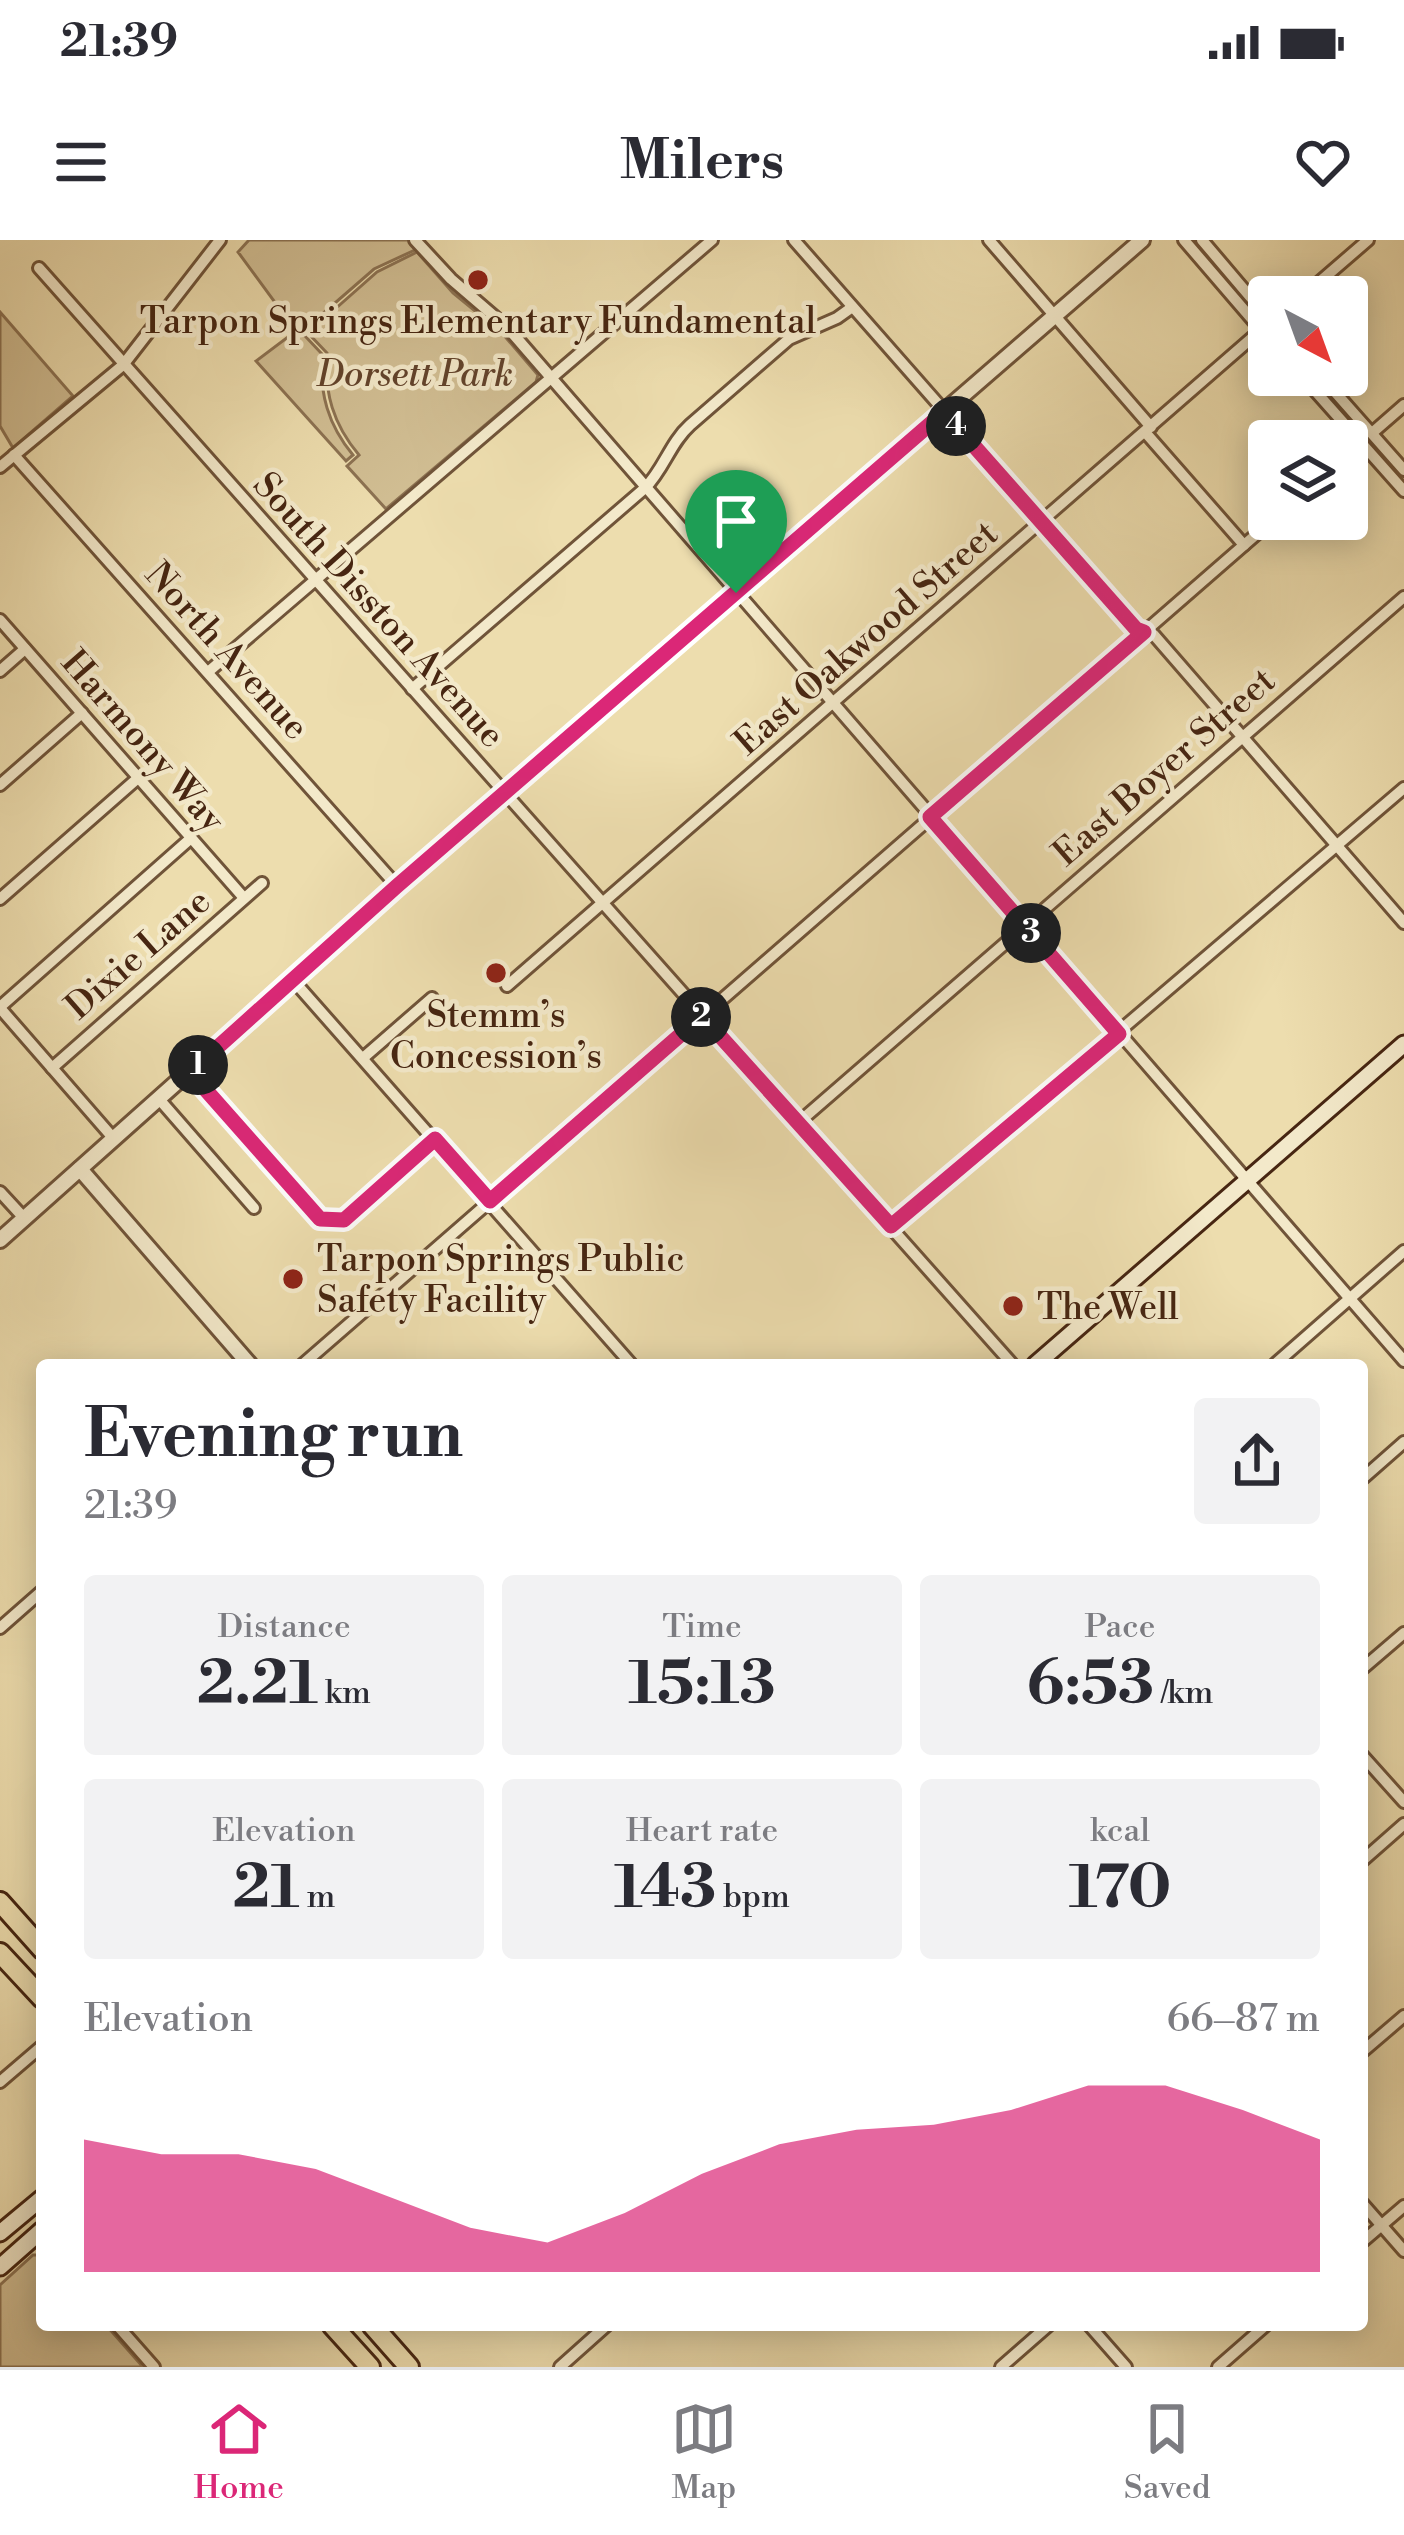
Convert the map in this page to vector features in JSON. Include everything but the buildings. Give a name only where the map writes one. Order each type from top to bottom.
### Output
[{"type":"highway","points":[[0,1903],[36,1942]]},
{"type":"highway","points":[[0,1953],[36,1992]]},
{"type":"highway","points":[[337,2331],[370,2367]]},
{"type":"highway","points":[[377,2331],[409,2367]]},
{"type":"main road","points":[[1043,1359],[1404,1044]]},
{"type":"main road","points":[[0,2233],[36,2203]]},
{"type":"main road","points":[[0,2267],[36,2237]]},
{"type":"street","points":[[0,466],[123,365],[220,240]]},
{"type":"street","points":[[416,240],[445,274],[508,328],[1404,1360]]},
{"type":"street","points":[[208,673],[712,240]]},
{"type":"street","points":[[794,240],[1136,629],[1154,635],[1404,923]]},
{"type":"street","points":[[989,240],[1244,545]]},
{"type":"street","points":[[0,1240],[397,886],[1142,240]]},
{"type":"street","points":[[1184,240],[1248,309]]},
{"type":"street","points":[[1202,240],[1248,304]]},
{"type":"street","points":[[1326,276],[1368,240]]},
{"type":"street","name":"South Disston Avenue","points":[[39,268],[1008,1359]]},
{"type":"street","points":[[412,689],[645,488],[690,424],[793,336],[837,319],[851,308]]},
{"type":"street","name":"East Oakwood Street","points":[[507,986],[1248,344]]},
{"type":"street","points":[[1320,396],[1341,420]]},
{"type":"street","points":[[1338,396],[1404,470]]},
{"type":"street","points":[[1372,433],[1404,405]]},
{"type":"street","points":[[1368,450],[1404,491]]},
{"type":"street","name":"North Avenue","points":[[14,454],[397,886]]},
{"type":"street","points":[[309,1359],[1250,540]]},
{"type":"street","name":"East Boyer Street","points":[[798,1123],[1402,603]]},
{"type":"street","name":"Harmony Way","points":[[0,620],[244,898]]},
{"type":"street","points":[[0,670],[25,649]]},
{"type":"street","points":[[0,785],[82,713]]},
{"type":"street","points":[[0,899],[138,778]]},
{"type":"street","points":[[891,1226],[1404,788]]},
{"type":"street","points":[[114,1139],[0,1007],[190,839]]},
{"type":"street","name":"Dixie Lane","points":[[52,1068],[262,883]]},
{"type":"street","points":[[293,980],[627,1359]]},
{"type":"street","points":[[363,1058],[432,998]]},
{"type":"street","points":[[190,1072],[320,1219],[329,1222],[344,1220],[435,1139]]},
{"type":"street","points":[[159,1099],[254,1208]]},
{"type":"street","points":[[80,1169],[245,1359]]},
{"type":"street","points":[[0,1192],[24,1219]]},
{"type":"street","points":[[1281,1359],[1404,1251]]},
{"type":"street","points":[[1368,1474],[1404,1442]]},
{"type":"street","points":[[0,1628],[36,1596]]},
{"type":"street","points":[[1368,1664],[1404,1633]]},
{"type":"street","points":[[1368,1762],[1404,1802]]},
{"type":"street","points":[[1368,1856],[1404,1824]]},
{"type":"street","points":[[1368,2048],[1404,2016]]},
{"type":"street","points":[[0,2082],[36,2051]]},
{"type":"street","points":[[1368,2237],[1404,2206]]},
{"type":"street","points":[[1368,2210],[1404,2251]]},
{"type":"street","points":[[122,2331],[154,2367]]},
{"type":"street","points":[[560,2367],[600,2331]]},
{"type":"street","points":[[1001,2367],[1042,2331]]},
{"type":"street","points":[[1094,2331],[1126,2367]]},
{"type":"street","points":[[1218,2367],[1259,2331]]},
{"type":"green space","points":[[249,240],[409,240],[417,249],[374,269],[305,329],[305,336],[322,354],[327,408],[353,455],[346,461],[256,361],[296,331],[238,252]]},
{"type":"green space","name":"Dorsett Park","points":[[417,252],[453,293],[502,333],[538,375],[536,382],[386,509],[347,466],[359,455],[332,407],[327,353],[308,333],[377,272]]},
{"type":"green space","points":[[0,312],[73,396],[13,448],[0,426]]},
{"type":"green space","points":[[36,2255],[36,2331],[111,2331],[143,2367],[0,2367],[0,2285]]},
{"type":"place","name":"Tarpon Springs Elementary Fundamental","points":[[478,280]]},
{"type":"place","name":"Stemm’s Concession’s","points":[[496,973]]},
{"type":"place","name":"Tarpon Springs Public Safety Facility","points":[[293,1279]]},
{"type":"place","name":"The Well","points":[[1013,1306]]},
{"type":"route","points":[[944,412],[1136,629],[1144,632],[930,817],[1119,1034],[891,1226],[702,1016],[490,1201],[435,1139],[344,1220],[320,1219],[190,1072],[736,593],[944,412]]}]
